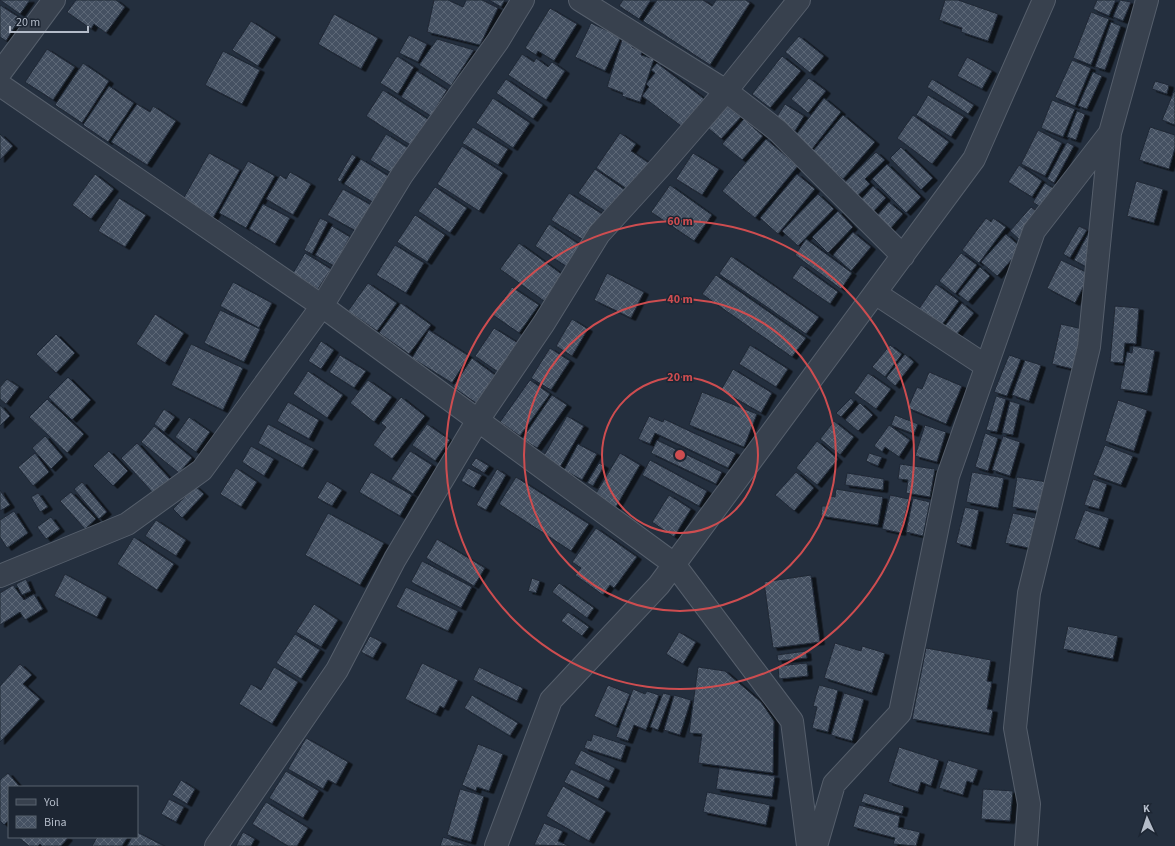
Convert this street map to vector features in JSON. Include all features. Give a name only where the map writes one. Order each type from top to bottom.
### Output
[{"type":"street","points":[[0,73],[54,0]]},
{"type":"street","points":[[3,567],[127,524],[202,470],[322,306],[402,175],[498,41],[523,0]]},
{"type":"street","points":[[580,0],[726,91],[778,131],[903,256]]},
{"type":"street","points":[[216,846],[337,670],[395,558],[478,420],[544,323],[598,234],[661,166],[726,91],[799,0]]},
{"type":"street","points":[[496,846],[551,700],[659,585],[974,159],[1044,0]]},
{"type":"street","points":[[1026,846],[1029,804],[1015,728],[1029,593],[1089,347],[1110,132],[1147,0]]},
{"type":"street","points":[[0,86],[322,306],[674,564],[792,721],[808,846]]},
{"type":"street","points":[[816,846],[834,784],[900,713],[948,476],[1034,231],[1110,132]]},
{"type":"street","points":[[875,293],[986,366]]},
{"type":"building","points":[[0,0],[30,0],[20,14]]},
{"type":"building","points":[[76,0],[116,0],[125,7],[106,33],[94,24],[91,29],[67,12]]},
{"type":"building","points":[[434,0],[448,0],[463,7],[466,0],[482,0],[498,8],[480,45],[427,32]]},
{"type":"building","points":[[489,0],[505,0],[501,7]]},
{"type":"building","points":[[623,0],[651,0],[639,19],[619,6]]},
{"type":"building","points":[[657,0],[703,0],[712,6],[716,0],[746,0],[750,3],[710,65],[643,21]]},
{"type":"building","points":[[945,0],[958,0],[998,14],[988,41],[961,32],[962,28],[939,20]]},
{"type":"building","points":[[1097,0],[1116,0],[1109,16],[1093,9]]},
{"type":"building","points":[[1120,0],[1131,2],[1123,21],[1113,17]]},
{"type":"building","points":[[0,5],[20,18],[6,41],[0,37]]},
{"type":"building","points":[[550,8],[577,24],[554,61],[538,51],[536,55],[525,48]]},
{"type":"building","points":[[1091,12],[1109,19],[1091,65],[1073,58]]},
{"type":"building","points":[[334,14],[378,38],[361,69],[318,44]]},
{"type":"building","points":[[251,21],[276,37],[258,66],[232,50]]},
{"type":"building","points":[[1111,22],[1121,26],[1105,70],[1095,67]]},
{"type":"building","points":[[591,23],[621,37],[605,71],[575,57]]},
{"type":"building","points":[[409,35],[427,44],[418,62],[399,53]]},
{"type":"building","points":[[799,36],[824,56],[810,73],[785,52]]},
{"type":"building","points":[[437,39],[474,50],[451,86],[419,65]]},
{"type":"building","points":[[622,40],[633,43],[632,47],[642,51],[641,55],[654,59],[640,102],[622,96],[623,93],[607,87]]},
{"type":"building","points":[[47,49],[75,67],[53,100],[25,82]]},
{"type":"building","points":[[223,51],[260,70],[242,104],[205,85]]},
{"type":"building","points":[[522,54],[534,62],[536,58],[548,67],[552,62],[565,71],[546,100],[508,75]]},
{"type":"building","points":[[397,56],[414,67],[398,94],[380,83]]},
{"type":"building","points":[[782,56],[801,71],[770,108],[752,94]]},
{"type":"building","points":[[967,57],[992,71],[982,89],[957,76]]},
{"type":"building","points":[[1072,60],[1091,68],[1075,106],[1055,97]]},
{"type":"building","points":[[83,63],[109,81],[82,123],[55,105]]},
{"type":"building","points":[[657,63],[707,101],[685,129],[642,96],[649,87],[646,84],[655,73],[651,70]]},
{"type":"building","points":[[417,71],[447,90],[431,116],[401,97]]},
{"type":"building","points":[[1093,72],[1102,76],[1087,109],[1078,106]]},
{"type":"building","points":[[809,78],[826,91],[808,113],[791,99]]},
{"type":"building","points":[[506,79],[543,105],[533,119],[496,93]]},
{"type":"building","points":[[932,79],[974,105],[968,114],[927,87]]},
{"type":"building","points":[[1155,81],[1169,85],[1167,94],[1152,89]]},
{"type":"building","points":[[109,86],[134,103],[108,142],[83,125]]},
{"type":"building","points":[[383,90],[429,120],[412,146],[366,116]]},
{"type":"building","points":[[1174,91],[1175,92],[1175,125],[1162,120]]},
{"type":"building","points":[[928,95],[964,117],[951,137],[916,115]]},
{"type":"building","points":[[493,98],[530,123],[513,148],[476,123]]},
{"type":"building","points":[[824,98],[841,112],[812,149],[795,136]]},
{"type":"building","points":[[1052,100],[1075,109],[1063,137],[1041,128]]},
{"type":"building","points":[[137,104],[150,112],[153,106],[176,121],[147,165],[111,142]]},
{"type":"building","points":[[785,104],[804,116],[795,131],[776,118]]},
{"type":"building","points":[[727,106],[741,117],[721,139],[708,128]]},
{"type":"building","points":[[1077,111],[1085,114],[1076,140],[1067,137]]},
{"type":"building","points":[[843,115],[875,142],[843,179],[812,152]]},
{"type":"building","points":[[913,115],[949,142],[932,164],[897,138]]},
{"type":"building","points":[[744,119],[763,136],[742,160],[722,144]]},
{"type":"building","points":[[473,127],[508,149],[498,165],[462,143]]},
{"type":"building","points":[[1150,127],[1175,135],[1175,148],[1169,169],[1139,160]]},
{"type":"building","points":[[1038,130],[1062,143],[1045,176],[1021,164]]},
{"type":"building","points":[[620,133],[636,144],[631,151],[649,163],[630,191],[596,168]]},
{"type":"building","points":[[0,134],[13,146],[0,160]]},
{"type":"building","points":[[386,134],[410,149],[393,174],[370,160]]},
{"type":"building","points":[[766,139],[798,166],[755,218],[722,191]]},
{"type":"building","points":[[1067,142],[1074,146],[1054,183],[1047,179]]},
{"type":"building","points":[[462,146],[503,173],[479,211],[437,184]]},
{"type":"building","points":[[901,147],[933,178],[921,190],[890,158]]},
{"type":"building","points":[[876,152],[885,160],[865,179],[870,184],[855,198],[842,185]]},
{"type":"building","points":[[209,153],[240,170],[213,218],[182,201]]},
{"type":"building","points":[[693,153],[719,169],[702,195],[676,179]]},
{"type":"building","points":[[352,154],[356,157],[340,182],[337,180]]},
{"type":"building","points":[[361,159],[390,177],[374,203],[344,184]]},
{"type":"building","points":[[248,161],[275,176],[246,228],[219,213]]},
{"type":"building","points":[[887,164],[921,197],[906,213],[872,179]]},
{"type":"building","points":[[1019,165],[1042,181],[1032,197],[1008,182]]},
{"type":"building","points":[[595,169],[628,192],[611,215],[578,193]]},
{"type":"building","points":[[290,172],[311,184],[293,215],[266,199],[280,175],[286,179]]},
{"type":"building","points":[[95,174],[114,189],[91,219],[72,205]]},
{"type":"building","points":[[797,174],[815,189],[778,234],[760,218]]},
{"type":"building","points":[[1136,181],[1163,189],[1154,223],[1127,216]]},
{"type":"building","points":[[1045,183],[1053,188],[1040,207],[1033,202]]},
{"type":"building","points":[[670,185],[712,215],[694,241],[651,212]]},
{"type":"building","points":[[873,186],[886,198],[871,214],[859,202]]},
{"type":"building","points":[[435,187],[467,208],[450,233],[418,211]]},
{"type":"building","points":[[343,189],[371,205],[356,231],[327,215]]},
{"type":"building","points":[[569,193],[607,217],[590,244],[551,220]]},
{"type":"building","points":[[818,194],[834,209],[798,246],[782,231]]},
{"type":"building","points":[[119,198],[146,215],[125,247],[98,231]]},
{"type":"building","points":[[889,202],[903,214],[890,229],[876,217]]},
{"type":"building","points":[[263,204],[290,218],[275,244],[249,229]]},
{"type":"building","points":[[1031,207],[1043,217],[1021,241],[1010,231]]},
{"type":"building","points":[[838,211],[853,227],[828,253],[812,237]]},
{"type":"building","points":[[415,215],[445,235],[427,262],[397,242]]},
{"type":"building","points":[[320,218],[328,222],[312,254],[304,250]]},
{"type":"building","points":[[986,218],[991,222],[993,218],[1006,227],[979,263],[962,250]]},
{"type":"building","points":[[549,224],[586,249],[572,270],[535,246]]},
{"type":"building","points":[[332,226],[350,237],[334,266],[315,255]]},
{"type":"building","points":[[1079,226],[1087,230],[1070,258],[1063,254]]},
{"type":"building","points":[[853,232],[871,247],[851,271],[833,255]]},
{"type":"building","points":[[1089,232],[1099,238],[1088,268],[1074,260]]},
{"type":"building","points":[[1006,234],[1022,248],[997,276],[981,262]]},
{"type":"building","points":[[806,239],[852,273],[841,289],[795,255]]},
{"type":"building","points":[[519,243],[563,275],[544,301],[500,269]]},
{"type":"building","points":[[395,245],[424,263],[406,293],[376,275]]},
{"type":"building","points":[[305,253],[331,269],[318,289],[293,273]]},
{"type":"building","points":[[961,253],[977,265],[955,294],[939,281]]},
{"type":"building","points":[[731,256],[819,317],[806,334],[719,274]]},
{"type":"building","points":[[1061,260],[1090,274],[1075,303],[1047,288]]},
{"type":"building","points":[[801,265],[838,292],[830,304],[792,278]]},
{"type":"building","points":[[980,267],[990,276],[968,302],[958,294]]},
{"type":"building","points":[[607,273],[644,292],[631,318],[594,300]]},
{"type":"building","points":[[716,275],[806,338],[792,357],[702,294]]},
{"type":"building","points":[[233,282],[272,303],[259,328],[220,306]]},
{"type":"building","points":[[368,283],[397,303],[377,331],[348,311]]},
{"type":"building","points":[[936,284],[959,301],[939,329],[916,313]]},
{"type":"building","points":[[512,287],[539,305],[519,333],[493,315]]},
{"type":"building","points":[[401,303],[431,325],[409,354],[379,333]]},
{"type":"building","points":[[962,303],[974,313],[953,339],[942,330]]},
{"type":"building","points":[[1115,306],[1139,308],[1136,344],[1125,343],[1123,363],[1110,362]]},
{"type":"building","points":[[220,310],[260,329],[244,362],[204,343]]},
{"type":"building","points":[[155,314],[184,333],[165,363],[136,344]]},
{"type":"building","points":[[572,319],[588,329],[572,356],[556,346]]},
{"type":"building","points":[[1061,324],[1087,330],[1077,370],[1052,364]]},
{"type":"building","points":[[494,328],[518,343],[498,372],[475,356]]},
{"type":"building","points":[[429,330],[469,356],[452,383],[412,358]]},
{"type":"building","points":[[56,334],[75,353],[56,373],[36,354]]},
{"type":"building","points":[[321,341],[334,350],[321,369],[308,361]]},
{"type":"building","points":[[191,344],[243,368],[223,410],[171,385]]},
{"type":"building","points":[[750,345],[788,369],[776,387],[739,364]]},
{"type":"building","points":[[890,345],[902,354],[885,377],[872,367]]},
{"type":"building","points":[[1133,346],[1155,350],[1147,393],[1120,389],[1127,352],[1132,353]]},
{"type":"building","points":[[550,348],[570,361],[551,390],[531,378]]},
{"type":"building","points":[[905,354],[914,362],[895,386],[886,378]]},
{"type":"building","points":[[340,355],[366,371],[354,388],[329,372]]},
{"type":"building","points":[[1009,355],[1021,359],[1007,396],[994,392]]},
{"type":"building","points":[[472,358],[495,375],[476,403],[453,387]]},
{"type":"building","points":[[1025,360],[1041,365],[1029,401],[1012,395]]},
{"type":"building","points":[[733,369],[772,393],[761,413],[721,390]]},
{"type":"building","points":[[308,371],[343,395],[327,418],[293,394]]},
{"type":"building","points":[[929,372],[962,386],[946,424],[908,408],[917,387],[922,389]]},
{"type":"building","points":[[868,373],[891,389],[876,409],[854,393]]},
{"type":"building","points":[[68,377],[91,400],[72,420],[48,397]]},
{"type":"building","points":[[7,379],[19,387],[6,404],[0,399],[0,387]]},
{"type":"building","points":[[368,380],[392,397],[374,422],[350,403]]},
{"type":"building","points":[[530,380],[550,394],[520,436],[500,422]]},
{"type":"building","points":[[702,392],[757,414],[744,447],[689,425]]},
{"type":"building","points":[[552,395],[567,405],[537,448],[522,439]]},
{"type":"building","points":[[996,396],[1006,399],[997,432],[986,430]]},
{"type":"building","points":[[401,397],[425,416],[392,459],[373,445],[386,427],[381,423]]},
{"type":"building","points":[[851,398],[854,402],[841,417],[836,413]]},
{"type":"building","points":[[47,399],[84,434],[67,453],[29,417]]},
{"type":"building","points":[[1118,400],[1147,410],[1134,451],[1105,441]]},
{"type":"building","points":[[1010,401],[1020,404],[1013,435],[1002,433]]},
{"type":"building","points":[[288,402],[319,420],[309,439],[277,421]]},
{"type":"building","points":[[860,403],[873,415],[858,431],[845,420]]},
{"type":"building","points":[[0,405],[10,416],[0,426]]},
{"type":"building","points":[[164,409],[175,417],[164,432],[154,424]]},
{"type":"building","points":[[895,415],[918,424],[914,434],[891,425]]},
{"type":"building","points":[[567,416],[584,426],[560,467],[543,457]]},
{"type":"building","points":[[649,416],[663,422],[664,419],[736,453],[728,468],[655,433],[650,444],[638,439]]},
{"type":"building","points":[[189,417],[210,432],[196,452],[175,437]]},
{"type":"building","points":[[834,421],[854,437],[840,455],[820,439]]},
{"type":"building","points":[[268,424],[314,449],[303,468],[258,443]]},
{"type":"building","points":[[427,424],[450,440],[435,461],[412,445]]},
{"type":"building","points":[[889,425],[910,440],[899,457],[885,447],[882,452],[874,446]]},
{"type":"building","points":[[925,425],[946,432],[937,462],[915,456]]},
{"type":"building","points":[[154,426],[192,458],[179,473],[141,442]]},
{"type":"building","points":[[985,433],[998,438],[988,471],[975,467]]},
{"type":"building","points":[[45,436],[63,457],[51,469],[32,448]]},
{"type":"building","points":[[1003,436],[1020,442],[1010,476],[992,470]]},
{"type":"building","points":[[657,440],[722,472],[716,484],[651,453]]},
{"type":"building","points":[[817,441],[838,459],[817,485],[796,468]]},
{"type":"building","points":[[137,443],[170,479],[154,494],[121,458]]},
{"type":"building","points":[[578,444],[597,454],[582,480],[564,470]]},
{"type":"building","points":[[1105,445],[1133,456],[1121,485],[1093,475]]},
{"type":"building","points":[[251,446],[274,459],[264,476],[242,462]]},
{"type":"building","points":[[109,451],[128,471],[113,486],[93,466]]},
{"type":"building","points":[[410,451],[432,465],[413,494],[391,479]]},
{"type":"building","points":[[35,453],[49,472],[33,486],[18,467]]},
{"type":"building","points":[[620,453],[640,465],[616,507],[595,495]]},
{"type":"building","points":[[869,453],[882,457],[878,466],[866,461]]},
{"type":"building","points":[[476,458],[489,466],[484,473],[471,465]]},
{"type":"building","points":[[650,460],[707,491],[699,506],[642,475]]},
{"type":"building","points":[[599,463],[604,466],[593,486],[587,483]]},
{"type":"building","points":[[900,464],[935,469],[930,497],[906,493],[908,480],[898,479]]},
{"type":"building","points":[[236,468],[257,482],[241,507],[220,494]]},
{"type":"building","points":[[468,468],[482,475],[474,488],[461,481]]},
{"type":"building","points":[[497,469],[506,475],[486,510],[476,505]]},
{"type":"building","points":[[371,472],[412,495],[400,516],[359,492]]},
{"type":"building","points":[[796,472],[814,488],[794,511],[775,495]]},
{"type":"building","points":[[972,472],[1004,478],[998,508],[966,502]]},
{"type":"building","points":[[847,473],[884,479],[883,490],[845,485]]},
{"type":"building","points":[[516,477],[589,524],[571,551],[499,504]]},
{"type":"building","points":[[1017,477],[1053,483],[1048,513],[1012,507]]},
{"type":"building","points":[[1093,479],[1107,484],[1099,509],[1084,505]]},
{"type":"building","points":[[327,481],[342,490],[332,506],[317,498]]},
{"type":"building","points":[[82,482],[107,512],[99,519],[74,489]]},
{"type":"building","points":[[195,486],[204,494],[182,518],[173,509]]},
{"type":"building","points":[[836,489],[883,497],[878,525],[821,516],[822,506],[828,506],[829,496],[835,497]]},
{"type":"building","points":[[0,490],[10,505],[0,511]]},
{"type":"building","points":[[71,492],[96,519],[85,529],[60,501]]},
{"type":"building","points":[[38,493],[48,507],[40,512],[31,497]]},
{"type":"building","points":[[669,495],[691,509],[674,537],[652,522]]},
{"type":"building","points":[[890,495],[909,499],[901,533],[882,529]]},
{"type":"building","points":[[913,498],[930,502],[923,536],[906,532]]},
{"type":"building","points":[[965,507],[979,510],[971,547],[956,543]]},
{"type":"building","points":[[1085,510],[1109,518],[1099,548],[1074,539]]},
{"type":"building","points":[[14,511],[28,533],[7,548],[0,537],[0,520]]},
{"type":"building","points":[[328,513],[384,543],[360,585],[305,555]]},
{"type":"building","points":[[1013,513],[1040,519],[1033,549],[1005,543]]},
{"type":"building","points":[[51,517],[60,529],[46,539],[37,527]]},
{"type":"building","points":[[156,520],[186,540],[176,556],[145,536]]},
{"type":"building","points":[[596,528],[637,557],[614,588],[610,585],[603,595],[575,575],[581,568],[572,562]]},
{"type":"building","points":[[134,537],[174,564],[157,590],[117,564]]},
{"type":"building","points":[[437,539],[485,568],[474,586],[426,558]]},
{"type":"building","points":[[422,561],[472,587],[461,608],[411,582]]},
{"type":"building","points":[[65,574],[107,597],[97,617],[54,596]]},
{"type":"building","points":[[811,575],[820,642],[773,648],[764,582]]},
{"type":"building","points":[[532,578],[540,581],[536,593],[528,591]]},
{"type":"building","points":[[26,579],[31,591],[22,595],[16,584]]},
{"type":"building","points":[[559,583],[594,608],[587,618],[552,592]]},
{"type":"building","points":[[13,585],[24,600],[34,594],[43,609],[25,620],[20,612],[0,625],[0,593]]},
{"type":"building","points":[[406,587],[458,611],[448,631],[396,607]]},
{"type":"building","points":[[314,604],[338,620],[321,647],[296,632]]},
{"type":"building","points":[[568,612],[589,627],[582,636],[561,621]]},
{"type":"building","points":[[1068,626],[1118,636],[1113,659],[1063,649]]},
{"type":"building","points":[[679,632],[696,642],[683,664],[666,654]]},
{"type":"building","points":[[295,634],[320,650],[301,679],[276,663]]},
{"type":"building","points":[[370,636],[382,642],[373,658],[361,652]]},
{"type":"building","points":[[835,643],[861,651],[862,646],[885,653],[872,693],[824,678]]},
{"type":"building","points":[[926,648],[991,660],[987,681],[992,682],[987,709],[993,710],[989,733],[912,719]]},
{"type":"building","points":[[806,651],[807,658],[778,661],[777,655]]},
{"type":"building","points":[[422,663],[458,680],[444,708],[440,706],[436,714],[405,699]]},
{"type":"building","points":[[807,663],[808,676],[779,679],[778,666]]},
{"type":"building","points":[[20,664],[32,675],[23,684],[40,699],[0,742],[0,686]]},
{"type":"building","points":[[274,667],[298,682],[272,724],[239,704],[251,684],[261,690]]},
{"type":"building","points":[[479,667],[523,688],[517,701],[473,680]]},
{"type":"building","points":[[698,667],[725,671],[761,702],[774,721],[773,773],[698,763],[702,734],[689,733]]},
{"type":"building","points":[[608,685],[630,694],[616,726],[594,716]]},
{"type":"building","points":[[819,685],[838,690],[828,732],[812,728],[817,707],[813,706]]},
{"type":"building","points":[[633,689],[645,694],[647,691],[659,695],[646,730],[634,725],[628,741],[616,737]]},
{"type":"building","points":[[663,693],[671,695],[658,730],[650,727]]},
{"type":"building","points":[[844,693],[864,699],[852,741],[831,735]]},
{"type":"building","points":[[472,695],[518,723],[510,736],[464,708]]},
{"type":"building","points":[[674,695],[691,700],[680,735],[664,730]]},
{"type":"building","points":[[593,734],[626,745],[621,760],[584,748],[587,740],[591,741]]},
{"type":"building","points":[[306,738],[348,762],[336,784],[328,780],[323,789],[288,769]]},
{"type":"building","points":[[478,744],[503,754],[489,791],[477,787],[476,791],[462,785]]},
{"type":"building","points":[[899,747],[939,760],[931,786],[921,782],[918,792],[888,782]]},
{"type":"building","points":[[581,750],[615,768],[609,781],[574,764]]},
{"type":"building","points":[[948,760],[978,769],[973,783],[967,781],[963,795],[939,788]]},
{"type":"building","points":[[719,768],[775,776],[772,797],[716,789]]},
{"type":"building","points":[[571,769],[605,786],[598,799],[564,782]]},
{"type":"building","points":[[286,771],[319,791],[303,818],[269,798]]},
{"type":"building","points":[[8,773],[19,786],[8,786],[8,821],[4,825],[0,821],[0,780]]},
{"type":"building","points":[[181,780],[195,789],[187,804],[172,795]]},
{"type":"building","points":[[563,786],[606,811],[589,841],[546,816]]},
{"type":"building","points":[[460,789],[484,796],[471,842],[447,835]]},
{"type":"building","points":[[983,789],[1013,791],[1010,821],[981,819]]},
{"type":"building","points":[[707,792],[770,805],[766,825],[703,812]]},
{"type":"building","points":[[864,793],[904,806],[902,814],[861,802]]},
{"type":"building","points":[[169,799],[184,807],[176,822],[161,814]]},
{"type":"building","points":[[266,802],[308,828],[297,846],[288,846],[252,824]]},
{"type":"building","points":[[859,805],[900,816],[898,827],[920,832],[916,846],[893,844],[895,838],[853,827]]},
{"type":"building","points":[[544,823],[563,831],[558,841],[569,846],[534,845]]},
{"type":"building","points":[[243,832],[255,839],[251,846],[236,846]]},
{"type":"building","points":[[138,833],[164,846],[127,846],[131,838],[138,838]]},
{"type":"building","points":[[443,837],[469,846],[440,846]]},
{"type":"building","points":[[19,838],[68,838],[61,846],[42,846],[40,844],[38,846],[29,846]]},
{"type":"building","points":[[96,838],[127,838],[122,846],[92,846]]}]
